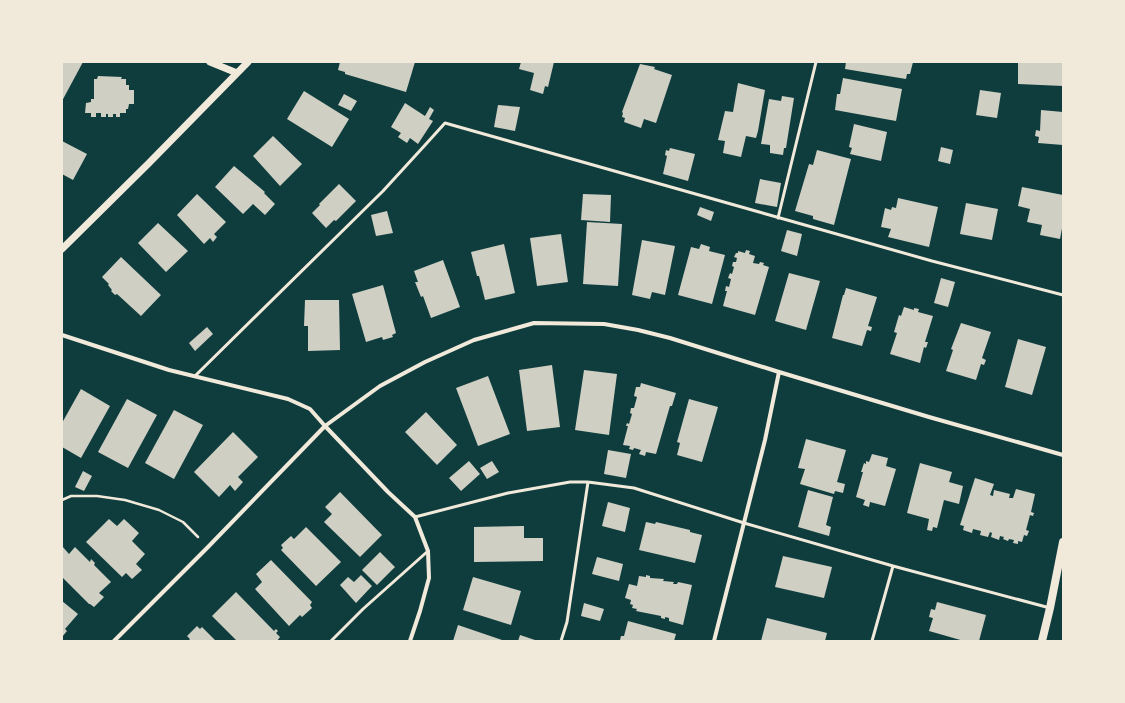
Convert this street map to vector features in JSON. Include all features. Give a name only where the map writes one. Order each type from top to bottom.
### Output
[{"type":"main road","points":[[1042,641],[1063,542]]},
{"type":"street","points":[[210,62],[237,73]]},
{"type":"street","points":[[62,248],[149,163],[248,62]]},
{"type":"street","points":[[114,641],[208,547],[325,426],[380,386],[424,362],[474,340],[534,323],[604,324],[638,330],[670,338],[929,417],[1063,455]]},
{"type":"street","points":[[62,335],[169,370],[288,399],[310,409],[388,492],[415,517],[428,551],[429,578],[410,641]]},
{"type":"street","points":[[714,641],[765,440],[779,372]]},
{"type":"lane","points":[[778,218],[816,62]]},
{"type":"lane","points":[[195,376],[383,191],[445,123],[932,262],[1063,295]]},
{"type":"lane","points":[[415,517],[508,493],[570,482],[588,482],[634,488],[744,523],[893,566],[1050,608]]},
{"type":"lane","points":[[561,641],[567,622],[588,482]]},
{"type":"lane","points":[[331,641],[363,609],[428,551]]},
{"type":"lane","points":[[872,641],[893,566]]},
{"type":"path","points":[[62,500],[71,496],[97,496],[124,500],[159,510],[183,522],[208,547]]},
{"type":"building","points":[[62,62],[83,62],[62,101]]},
{"type":"building","points":[[340,62],[415,62],[406,92],[345,74],[345,72],[338,70]]},
{"type":"building","points":[[521,62],[554,62],[548,87],[545,86],[543,94],[530,90],[534,73],[519,69]]},
{"type":"building","points":[[846,62],[913,62],[910,74],[907,74],[906,79],[845,69]]},
{"type":"building","points":[[1018,62],[1063,62],[1063,86],[1018,84]]},
{"type":"building","points":[[640,64],[655,67],[654,69],[672,75],[656,123],[644,119],[641,128],[624,122],[625,118],[622,117],[622,112]]},
{"type":"building","points":[[98,76],[122,77],[121,79],[126,79],[126,85],[129,85],[129,90],[134,90],[134,104],[129,104],[128,109],[126,109],[126,113],[120,113],[120,117],[116,117],[116,114],[113,114],[113,117],[108,117],[108,114],[106,114],[106,117],[101,117],[101,113],[96,113],[96,117],[91,117],[91,113],[85,113],[86,103],[91,102],[91,99],[94,99],[94,79],[97,79]]},
{"type":"building","points":[[843,78],[902,89],[896,121],[835,110],[837,94],[840,94]]},
{"type":"building","points":[[738,83],[765,90],[756,138],[746,136],[741,157],[723,153],[725,141],[718,140],[725,111],[733,112]]},
{"type":"building","points":[[980,90],[1001,93],[997,118],[976,115]]},
{"type":"building","points":[[304,91],[349,119],[332,147],[287,119]]},
{"type":"building","points":[[344,94],[357,101],[351,111],[338,105]]},
{"type":"building","points":[[782,96],[794,98],[786,148],[784,148],[783,155],[770,153],[770,145],[761,144],[769,99],[781,101]]},
{"type":"building","points":[[405,103],[425,116],[430,107],[434,110],[429,119],[433,121],[418,144],[410,138],[407,143],[398,137],[401,133],[391,127]]},
{"type":"building","points":[[498,105],[520,107],[515,131],[494,127]]},
{"type":"building","points":[[1041,110],[1063,112],[1063,145],[1038,143],[1039,137],[1035,136],[1036,130],[1040,131]]},
{"type":"building","points":[[854,124],[887,132],[881,161],[850,154],[852,148],[849,147]]},
{"type":"building","points":[[273,136],[302,164],[280,186],[253,156]]},
{"type":"building","points":[[62,141],[87,154],[73,180],[62,174]]},
{"type":"building","points":[[941,147],[953,150],[950,164],[938,161]]},
{"type":"building","points":[[670,148],[695,154],[688,181],[663,174],[667,156],[665,155],[666,150],[669,151]]},
{"type":"building","points":[[817,150],[851,159],[834,225],[813,219],[813,216],[795,211],[809,164],[813,165]]},
{"type":"building","points":[[234,166],[265,192],[264,193],[275,204],[265,215],[253,204],[243,214],[215,187]]},
{"type":"building","points":[[760,179],[781,183],[777,207],[755,203]]},
{"type":"building","points":[[339,184],[356,201],[336,221],[334,220],[326,228],[312,213]]},
{"type":"building","points":[[1022,187],[1063,195],[1063,223],[1060,239],[1040,235],[1042,225],[1027,222],[1030,209],[1018,206]]},
{"type":"building","points":[[197,194],[226,222],[214,234],[217,237],[213,242],[210,238],[204,244],[177,215]]},
{"type":"building","points":[[583,194],[611,195],[610,222],[581,220]]},
{"type":"building","points":[[898,198],[938,207],[929,247],[888,237],[891,229],[881,227],[885,208],[891,210],[892,207],[896,208]]},
{"type":"building","points":[[966,203],[998,209],[992,240],[960,234]]},
{"type":"building","points":[[700,207],[714,212],[711,221],[697,215]]},
{"type":"building","points":[[387,211],[393,233],[376,236],[371,215]]},
{"type":"building","points":[[587,222],[622,224],[618,286],[583,284]]},
{"type":"building","points":[[158,223],[188,251],[166,272],[138,243]]},
{"type":"building","points":[[787,230],[802,234],[797,256],[781,251]]},
{"type":"building","points":[[561,234],[568,282],[537,286],[530,238]]},
{"type":"building","points":[[642,240],[675,246],[665,295],[652,292],[650,299],[632,295]]},
{"type":"building","points":[[504,244],[515,293],[485,300],[471,252]]},
{"type":"building","points":[[701,244],[710,247],[709,251],[725,255],[712,304],[678,295],[691,247],[699,249]]},
{"type":"building","points":[[746,250],[750,251],[749,254],[755,256],[753,263],[764,263],[763,265],[769,267],[755,315],[723,306],[727,291],[725,291],[726,286],[729,287],[731,279],[728,278],[730,273],[732,274],[734,267],[732,266],[733,262],[736,262],[737,258],[734,257],[738,251],[745,253]]},
{"type":"building","points":[[121,257],[161,295],[141,316],[117,294],[115,295],[111,291],[112,290],[108,285],[109,284],[102,277]]},
{"type":"building","points":[[443,260],[460,307],[431,318],[423,296],[421,297],[415,282],[418,282],[414,271]]},
{"type":"building","points":[[789,273],[820,281],[806,330],[775,321]]},
{"type":"building","points":[[941,278],[955,282],[948,307],[934,303]]},
{"type":"building","points":[[383,285],[396,333],[392,335],[393,337],[383,340],[382,337],[366,342],[352,294]]},
{"type":"building","points":[[846,288],[877,297],[868,326],[872,327],[871,331],[867,330],[862,346],[832,338]]},
{"type":"building","points":[[305,300],[339,300],[340,350],[308,351],[308,326],[304,326]]},
{"type":"building","points":[[904,307],[914,310],[914,308],[919,309],[918,312],[933,316],[925,342],[928,342],[926,348],[924,347],[920,363],[890,354],[897,333],[894,332],[899,315],[901,316]]},
{"type":"building","points":[[961,323],[991,332],[982,358],[986,360],[984,365],[981,364],[976,380],[946,371],[953,350],[951,349]]},
{"type":"building","points":[[207,327],[213,334],[195,351],[189,343]]},
{"type":"building","points":[[1018,339],[1046,347],[1032,395],[1005,387]]},
{"type":"building","points":[[552,365],[560,427],[527,431],[519,370]]},
{"type":"building","points":[[584,370],[617,374],[609,435],[575,430]]},
{"type":"building","points":[[488,376],[510,434],[478,446],[456,388]]},
{"type":"building","points":[[641,383],[676,393],[672,406],[670,406],[656,454],[646,452],[645,456],[639,454],[641,450],[634,448],[633,450],[629,449],[630,446],[623,445],[628,426],[626,426],[627,423],[629,424],[632,414],[630,413],[631,408],[634,408],[637,397],[634,396],[636,387],[640,387]]},
{"type":"building","points":[[81,389],[110,406],[81,458],[62,447],[62,423]]},
{"type":"building","points":[[127,399],[157,415],[128,468],[98,452]]},
{"type":"building","points":[[689,399],[718,407],[702,462],[677,455],[680,443],[677,442]]},
{"type":"building","points":[[174,410],[203,425],[174,479],[145,463]]},
{"type":"building","points":[[426,412],[457,445],[437,465],[405,432]]},
{"type":"building","points":[[233,432],[258,457],[238,477],[243,482],[235,491],[230,485],[219,497],[194,472]]},
{"type":"building","points":[[806,439],[846,450],[837,482],[845,484],[843,493],[835,491],[834,494],[800,484],[805,469],[798,468]]},
{"type":"building","points":[[608,450],[631,454],[626,478],[604,474]]},
{"type":"building","points":[[872,454],[888,458],[886,466],[896,469],[885,506],[870,502],[869,507],[863,505],[865,500],[856,497],[864,463],[866,464],[866,461],[869,462]]},
{"type":"building","points":[[469,461],[480,474],[461,491],[449,478]]},
{"type":"building","points":[[492,461],[499,472],[487,479],[480,468]]},
{"type":"building","points":[[920,463],[952,472],[949,482],[963,486],[959,504],[944,500],[937,528],[933,527],[932,531],[927,530],[929,519],[907,513]]},
{"type":"building","points":[[83,471],[92,476],[84,491],[75,487]]},
{"type":"building","points":[[975,478],[994,484],[990,495],[993,496],[994,490],[1010,494],[1009,498],[1013,498],[1016,489],[1035,494],[1031,512],[1034,513],[1033,516],[1030,515],[1026,530],[1029,531],[1027,536],[1024,535],[1022,542],[1018,541],[1018,544],[1013,543],[1014,540],[1009,539],[1008,541],[1003,539],[1004,537],[1000,536],[999,540],[991,537],[992,533],[990,532],[988,537],[980,535],[981,531],[973,529],[972,533],[963,530],[964,526],[960,525]]},
{"type":"building","points":[[808,490],[833,497],[826,525],[831,527],[829,536],[798,527]]},
{"type":"building","points":[[340,492],[382,535],[360,557],[324,522],[332,514],[325,507]]},
{"type":"building","points":[[608,502],[630,508],[625,532],[602,526]]},
{"type":"building","points":[[109,519],[117,526],[124,519],[139,533],[132,541],[145,554],[136,564],[142,570],[132,579],[126,573],[122,577],[86,542]]},
{"type":"building","points":[[646,522],[655,524],[656,522],[690,530],[690,532],[702,535],[695,563],[639,550]]},
{"type":"building","points":[[524,526],[524,538],[543,538],[543,561],[474,562],[474,527]]},
{"type":"building","points":[[306,527],[341,562],[316,586],[281,550],[283,548],[281,545],[291,536],[294,539]]},
{"type":"building","points":[[62,546],[69,554],[75,547],[90,562],[91,559],[95,563],[94,565],[111,582],[99,593],[104,597],[94,607],[89,604],[62,577]]},
{"type":"building","points":[[380,552],[395,567],[377,585],[362,570]]},
{"type":"building","points":[[783,556],[832,567],[824,598],[775,587]]},
{"type":"building","points":[[597,557],[623,564],[619,581],[592,574]]},
{"type":"building","points":[[271,560],[312,602],[310,605],[312,608],[302,617],[300,615],[289,626],[255,589],[262,582],[256,574]]},
{"type":"building","points":[[361,575],[372,586],[356,603],[340,585],[348,577],[354,582]]},
{"type":"building","points":[[646,575],[650,576],[650,578],[664,579],[663,581],[674,582],[673,584],[677,584],[678,582],[692,585],[683,625],[669,621],[669,618],[661,618],[661,616],[636,611],[637,609],[632,608],[633,605],[630,604],[631,600],[625,598],[629,584],[637,586],[639,576],[646,577]]},
{"type":"building","points":[[473,577],[521,591],[511,625],[463,610]]},
{"type":"building","points":[[236,592],[274,631],[276,629],[278,631],[276,633],[280,637],[277,641],[237,641],[212,616]]},
{"type":"building","points":[[62,601],[78,614],[65,629],[67,631],[62,637]]},
{"type":"building","points":[[937,602],[986,615],[979,641],[964,641],[929,631],[933,618],[929,617],[931,609],[935,610]]},
{"type":"building","points":[[584,603],[604,609],[600,621],[581,616]]},
{"type":"building","points":[[767,618],[827,633],[825,641],[761,641]]},
{"type":"building","points":[[628,621],[676,634],[674,641],[620,640],[621,636],[624,636]]},
{"type":"building","points":[[458,625],[505,641],[453,641]]},
{"type":"building","points":[[197,626],[200,629],[202,627],[216,641],[188,641],[190,639],[187,636]]},
{"type":"building","points":[[520,635],[538,641],[518,641]]}]
